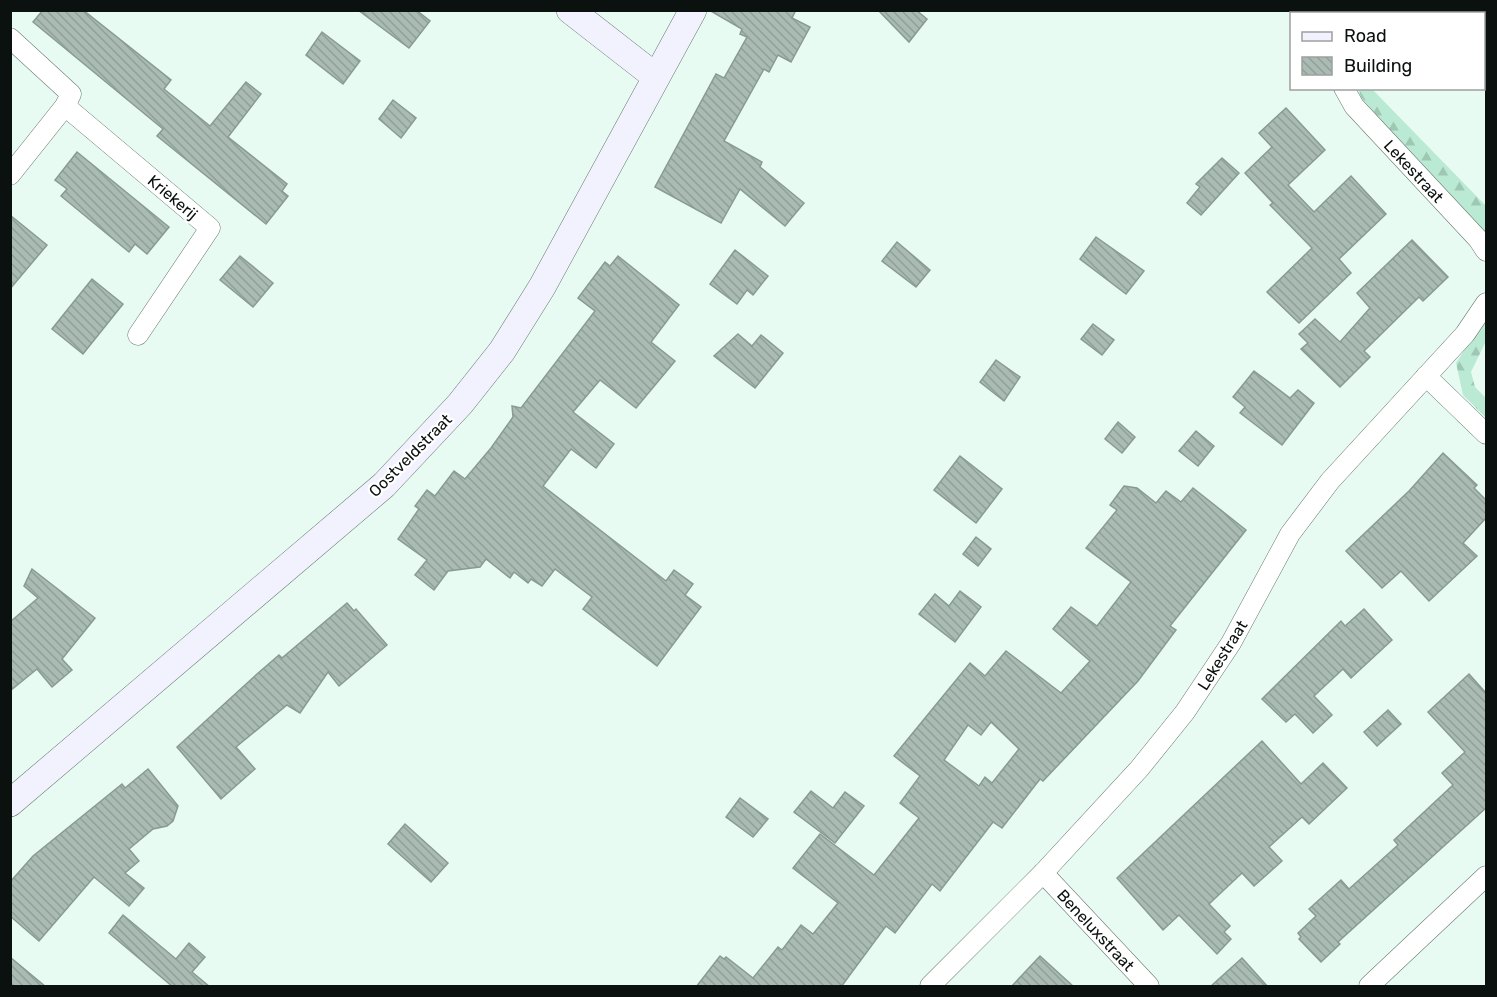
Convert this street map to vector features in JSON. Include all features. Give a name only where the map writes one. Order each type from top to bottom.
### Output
[{"type":"street","points":[[570,10],[656,77]]},
{"type":"street","name":"Oostveldstraat","points":[[10,803],[238,612],[384,485],[460,404],[502,351],[542,287],[693,10]]},
{"type":"street","points":[[10,38],[71,94],[65,106],[10,175]]},
{"type":"street","name":"Lekestraat","points":[[1345,90],[1354,105],[1478,239],[1486,251]]},
{"type":"street","name":"Kriekerij","points":[[65,106],[210,228],[138,335]]},
{"type":"street","name":"Lekestraat","points":[[930,987],[1043,873],[1139,769],[1185,712],[1231,643],[1297,525],[1330,481],[1465,334],[1486,303]]},
{"type":"street","points":[[1426,376],[1486,434]]},
{"type":"street","name":"Beneluxstraat","points":[[1043,873],[1149,987]]},
{"type":"street","points":[[1369,987],[1486,876]]},
{"type":"green space","points":[[1358,90],[1373,90],[1486,206],[1486,234],[1392,133],[1361,97]]},
{"type":"green space","points":[[1486,317],[1486,341],[1471,372],[1475,387],[1486,398],[1486,418],[1463,395],[1456,363]]},
{"type":"building","points":[[43,10],[83,10],[171,80],[164,89],[210,126],[246,82],[261,94],[228,137],[287,184],[282,191],[288,196],[266,224],[157,136],[163,129],[33,22]]},
{"type":"building","points":[[358,10],[416,10],[430,21],[409,48]]},
{"type":"building","points":[[709,10],[796,10],[792,18],[810,27],[791,62],[778,55],[769,72],[764,69],[724,141],[762,162],[760,167],[804,203],[785,226],[740,189],[721,223],[655,187],[716,74],[724,78],[747,37],[740,34],[742,29]]},
{"type":"building","points":[[878,10],[916,10],[927,19],[909,42]]},
{"type":"building","points":[[322,32],[360,61],[343,84],[306,55]]},
{"type":"building","points":[[393,100],[416,118],[401,138],[379,119]]},
{"type":"building","points":[[1286,108],[1325,150],[1288,185],[1314,212],[1351,176],[1386,214],[1339,259],[1351,273],[1299,323],[1267,292],[1312,248],[1270,205],[1273,203],[1245,173],[1272,147],[1259,133]]},
{"type":"building","points":[[77,152],[169,227],[147,254],[135,244],[129,252],[61,196],[67,189],[55,180]]},
{"type":"building","points":[[1222,158],[1239,173],[1201,215],[1187,203],[1200,187],[1196,184]]},
{"type":"building","points":[[10,215],[47,245],[10,289]]},
{"type":"building","points":[[1096,237],[1144,271],[1126,294],[1080,259]]},
{"type":"building","points":[[1412,240],[1448,277],[1423,301],[1419,297],[1364,351],[1370,357],[1340,387],[1301,349],[1308,343],[1299,334],[1315,319],[1340,342],[1370,308],[1357,293]]},
{"type":"building","points":[[897,242],[930,270],[916,287],[882,261]]},
{"type":"building","points":[[735,250],[768,276],[753,295],[747,290],[737,304],[710,284]]},
{"type":"building","points":[[240,256],[273,283],[253,307],[220,280]]},
{"type":"building","points":[[618,256],[679,305],[651,342],[675,361],[636,408],[600,380],[573,412],[614,444],[596,468],[571,449],[543,486],[666,581],[674,570],[693,584],[685,595],[701,607],[657,666],[583,609],[592,597],[555,569],[542,586],[531,579],[528,583],[514,572],[510,578],[486,559],[480,567],[448,571],[434,590],[415,575],[427,560],[398,539],[419,509],[415,506],[427,490],[435,496],[454,471],[465,479],[491,448],[513,417],[512,406],[521,408],[595,311],[578,298],[605,262],[610,266]]},
{"type":"building","points":[[92,279],[123,304],[83,354],[52,329]]},
{"type":"building","points":[[1093,324],[1114,340],[1102,355],[1081,339]]},
{"type":"building","points":[[738,334],[752,346],[761,335],[783,353],[755,388],[714,356]]},
{"type":"building","points":[[996,360],[1020,377],[1004,401],[980,382]]},
{"type":"building","points":[[1254,371],[1290,398],[1298,390],[1314,403],[1282,445],[1240,413],[1245,407],[1233,397]]},
{"type":"building","points":[[1118,422],[1135,437],[1122,453],[1105,439]]},
{"type":"building","points":[[1196,431],[1214,446],[1198,466],[1179,451]]},
{"type":"building","points":[[1443,453],[1477,485],[1474,488],[1486,500],[1486,518],[1463,543],[1477,556],[1429,601],[1401,571],[1382,588],[1346,551],[1409,491]]},
{"type":"building","points":[[960,456],[1002,489],[976,523],[934,490]]},
{"type":"building","points":[[1124,486],[1137,488],[1156,503],[1166,491],[1181,502],[1193,488],[1246,530],[1170,626],[1176,630],[1138,681],[1043,781],[1040,779],[1002,828],[993,822],[940,891],[932,884],[895,933],[886,926],[841,987],[696,987],[720,956],[724,959],[726,957],[753,978],[778,947],[782,950],[801,925],[813,934],[838,903],[793,868],[820,834],[874,875],[919,818],[900,803],[920,776],[894,756],[970,663],[985,676],[1006,651],[1061,693],[1090,661],[1053,629],[1071,607],[1097,626],[1131,582],[1086,548],[1117,510],[1110,505]],"holes":[[[991,722],[1019,749],[992,783],[985,777],[979,786],[944,760],[968,725],[981,735]]]},
{"type":"building","points":[[976,537],[991,549],[978,566],[963,554]]},
{"type":"building","points":[[32,569],[95,618],[62,659],[72,670],[52,687],[37,669],[10,691],[10,622],[38,598],[24,586]]},
{"type":"building","points":[[960,591],[981,607],[955,642],[919,614],[935,594],[949,606]]},
{"type":"building","points":[[347,603],[354,611],[356,609],[387,645],[339,686],[328,672],[300,713],[287,705],[236,747],[255,769],[221,799],[177,747],[279,655],[282,658]]},
{"type":"building","points":[[1364,609],[1392,640],[1351,678],[1343,669],[1314,696],[1332,715],[1313,733],[1295,714],[1286,722],[1262,699],[1341,621],[1345,626]]},
{"type":"building","points":[[1469,674],[1486,693],[1486,808],[1338,942],[1340,944],[1321,962],[1299,939],[1301,937],[1298,933],[1316,916],[1309,909],[1341,880],[1349,889],[1398,845],[1394,840],[1453,785],[1442,773],[1465,752],[1428,712]]},
{"type":"building","points":[[1388,710],[1401,724],[1377,746],[1364,732]]},
{"type":"building","points":[[1262,741],[1301,784],[1323,763],[1347,788],[1309,824],[1302,817],[1269,847],[1282,861],[1254,886],[1242,873],[1209,904],[1230,926],[1224,932],[1231,939],[1217,954],[1179,915],[1163,930],[1117,878]]},
{"type":"building","points":[[148,769],[178,806],[173,821],[167,826],[153,829],[129,849],[139,861],[125,873],[144,888],[129,906],[94,877],[39,941],[10,916],[10,882],[33,856],[122,784],[125,788]]},
{"type":"building","points":[[811,791],[833,808],[845,792],[864,806],[835,843],[794,812]]},
{"type":"building","points":[[740,798],[768,819],[753,837],[726,817]]},
{"type":"building","points":[[405,824],[448,863],[431,882],[388,844]]},
{"type":"building","points":[[123,915],[176,959],[189,943],[205,957],[192,972],[210,987],[173,987],[109,933]]},
{"type":"building","points":[[1040,956],[1074,987],[1011,987]]},
{"type":"building","points":[[10,957],[46,987],[10,987]]},
{"type":"building","points":[[1242,958],[1268,987],[1210,987]]}]
